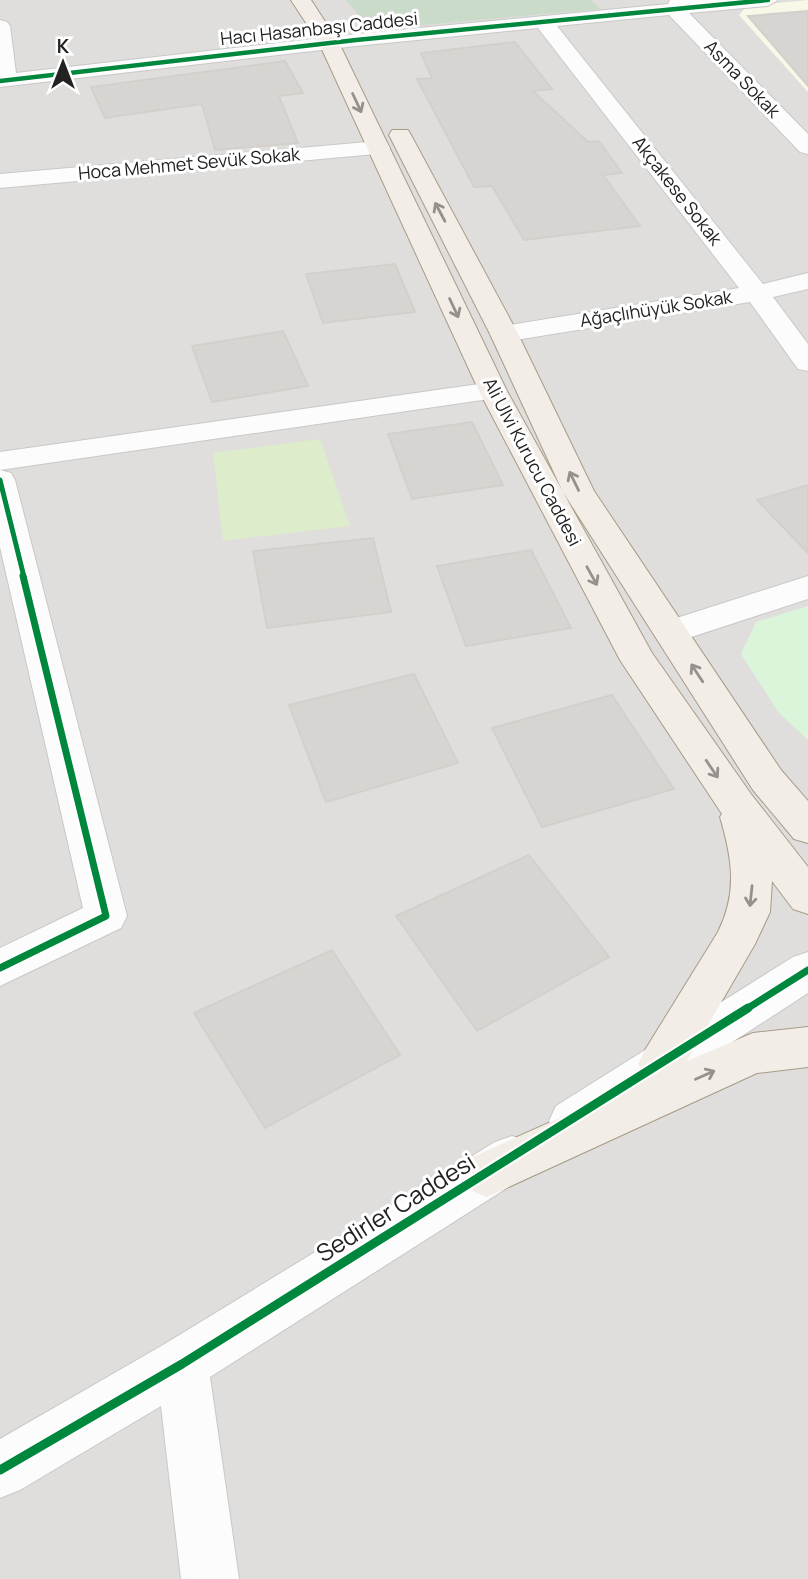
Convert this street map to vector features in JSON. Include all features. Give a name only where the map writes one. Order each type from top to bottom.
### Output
[{"type":"main road","name":"Ali Ulvi Kurucu Caddesi","points":[[312,5],[400,135],[504,334],[578,491],[767,780],[806,824]]},
{"type":"main road","name":"Ali Ulvi Kurucu Caddesi","points":[[342,51],[379,148],[493,391],[638,660],[737,805],[808,897]]},
{"type":"main road","points":[[661,1064],[734,944],[749,912],[752,883],[750,851],[737,805]]},
{"type":"main road","points":[[487,1174],[753,1053],[808,1046]]},
{"type":"street","name":"Hacı Hasanbaşı Caddesi","points":[[3,80],[262,51],[342,51],[677,5],[768,0]]},
{"type":"street","points":[[262,51],[297,32],[312,5]]},
{"type":"street","name":"Asma Sokak","points":[[677,5],[808,147]]},
{"type":"street","name":"Akçakese Sokak","points":[[542,22],[757,293],[808,363]]},
{"type":"street","points":[[0,26],[3,80]]},
{"type":"street","points":[[262,51],[309,58],[342,51]]},
{"type":"street","name":"Hoca Mehmet Sevük Sokak","points":[[0,181],[379,148]]},
{"type":"street","name":"Ağaçlıhüyük Sokak","points":[[504,334],[757,293],[808,281]]},
{"type":"street","points":[[0,461],[493,391]]},
{"type":"street","points":[[0,480],[106,916],[0,968]]},
{"type":"street","points":[[670,632],[808,587]]},
{"type":"street","name":"Sedirler Caddesi","points":[[0,1470],[182,1364],[808,970]]},
{"type":"street","points":[[182,1364],[210,1579]]},
{"type":"shaded area","points":[[0,0],[808,0],[808,1579],[0,1579]]},
{"type":"shaded area","points":[[808,0],[808,92],[739,15],[747,6]]},
{"type":"green space","points":[[346,0],[591,0],[601,9],[389,28],[364,21]]},
{"type":"green space","points":[[320,439],[350,526],[223,541],[213,453]]},
{"type":"green space","points":[[808,606],[808,740],[779,713],[741,654],[756,622]]},
{"type":"building","points":[[808,11],[808,86],[748,16]]},
{"type":"building","points":[[515,42],[552,89],[533,91],[588,142],[599,141],[622,173],[603,175],[640,226],[524,240],[492,186],[474,187],[417,79],[432,78],[421,53]]},
{"type":"building","points":[[285,61],[303,93],[279,96],[298,143],[215,150],[202,104],[105,118],[91,87]]},
{"type":"building","points":[[395,264],[415,312],[323,323],[306,274]]},
{"type":"building","points":[[283,331],[308,386],[212,402],[192,346]]},
{"type":"building","points":[[472,422],[503,485],[412,499],[388,434]]},
{"type":"building","points":[[808,485],[808,553],[757,500]]},
{"type":"building","points":[[373,538],[391,612],[267,628],[253,551]]},
{"type":"building","points":[[531,550],[571,628],[466,646],[437,566]]},
{"type":"building","points":[[414,674],[458,763],[326,802],[289,705]]},
{"type":"building","points":[[612,695],[674,789],[542,827],[492,728]]},
{"type":"building","points":[[529,855],[609,957],[477,1031],[396,916]]},
{"type":"building","points":[[332,950],[400,1055],[265,1128],[194,1013]]},
{"type":"cycle path","points":[[0,81],[356,40],[768,0]]},
{"type":"cycle path","points":[[0,480],[106,916],[0,968]]},
{"type":"cycle path","points":[[0,1470],[182,1364],[808,970]]}]
